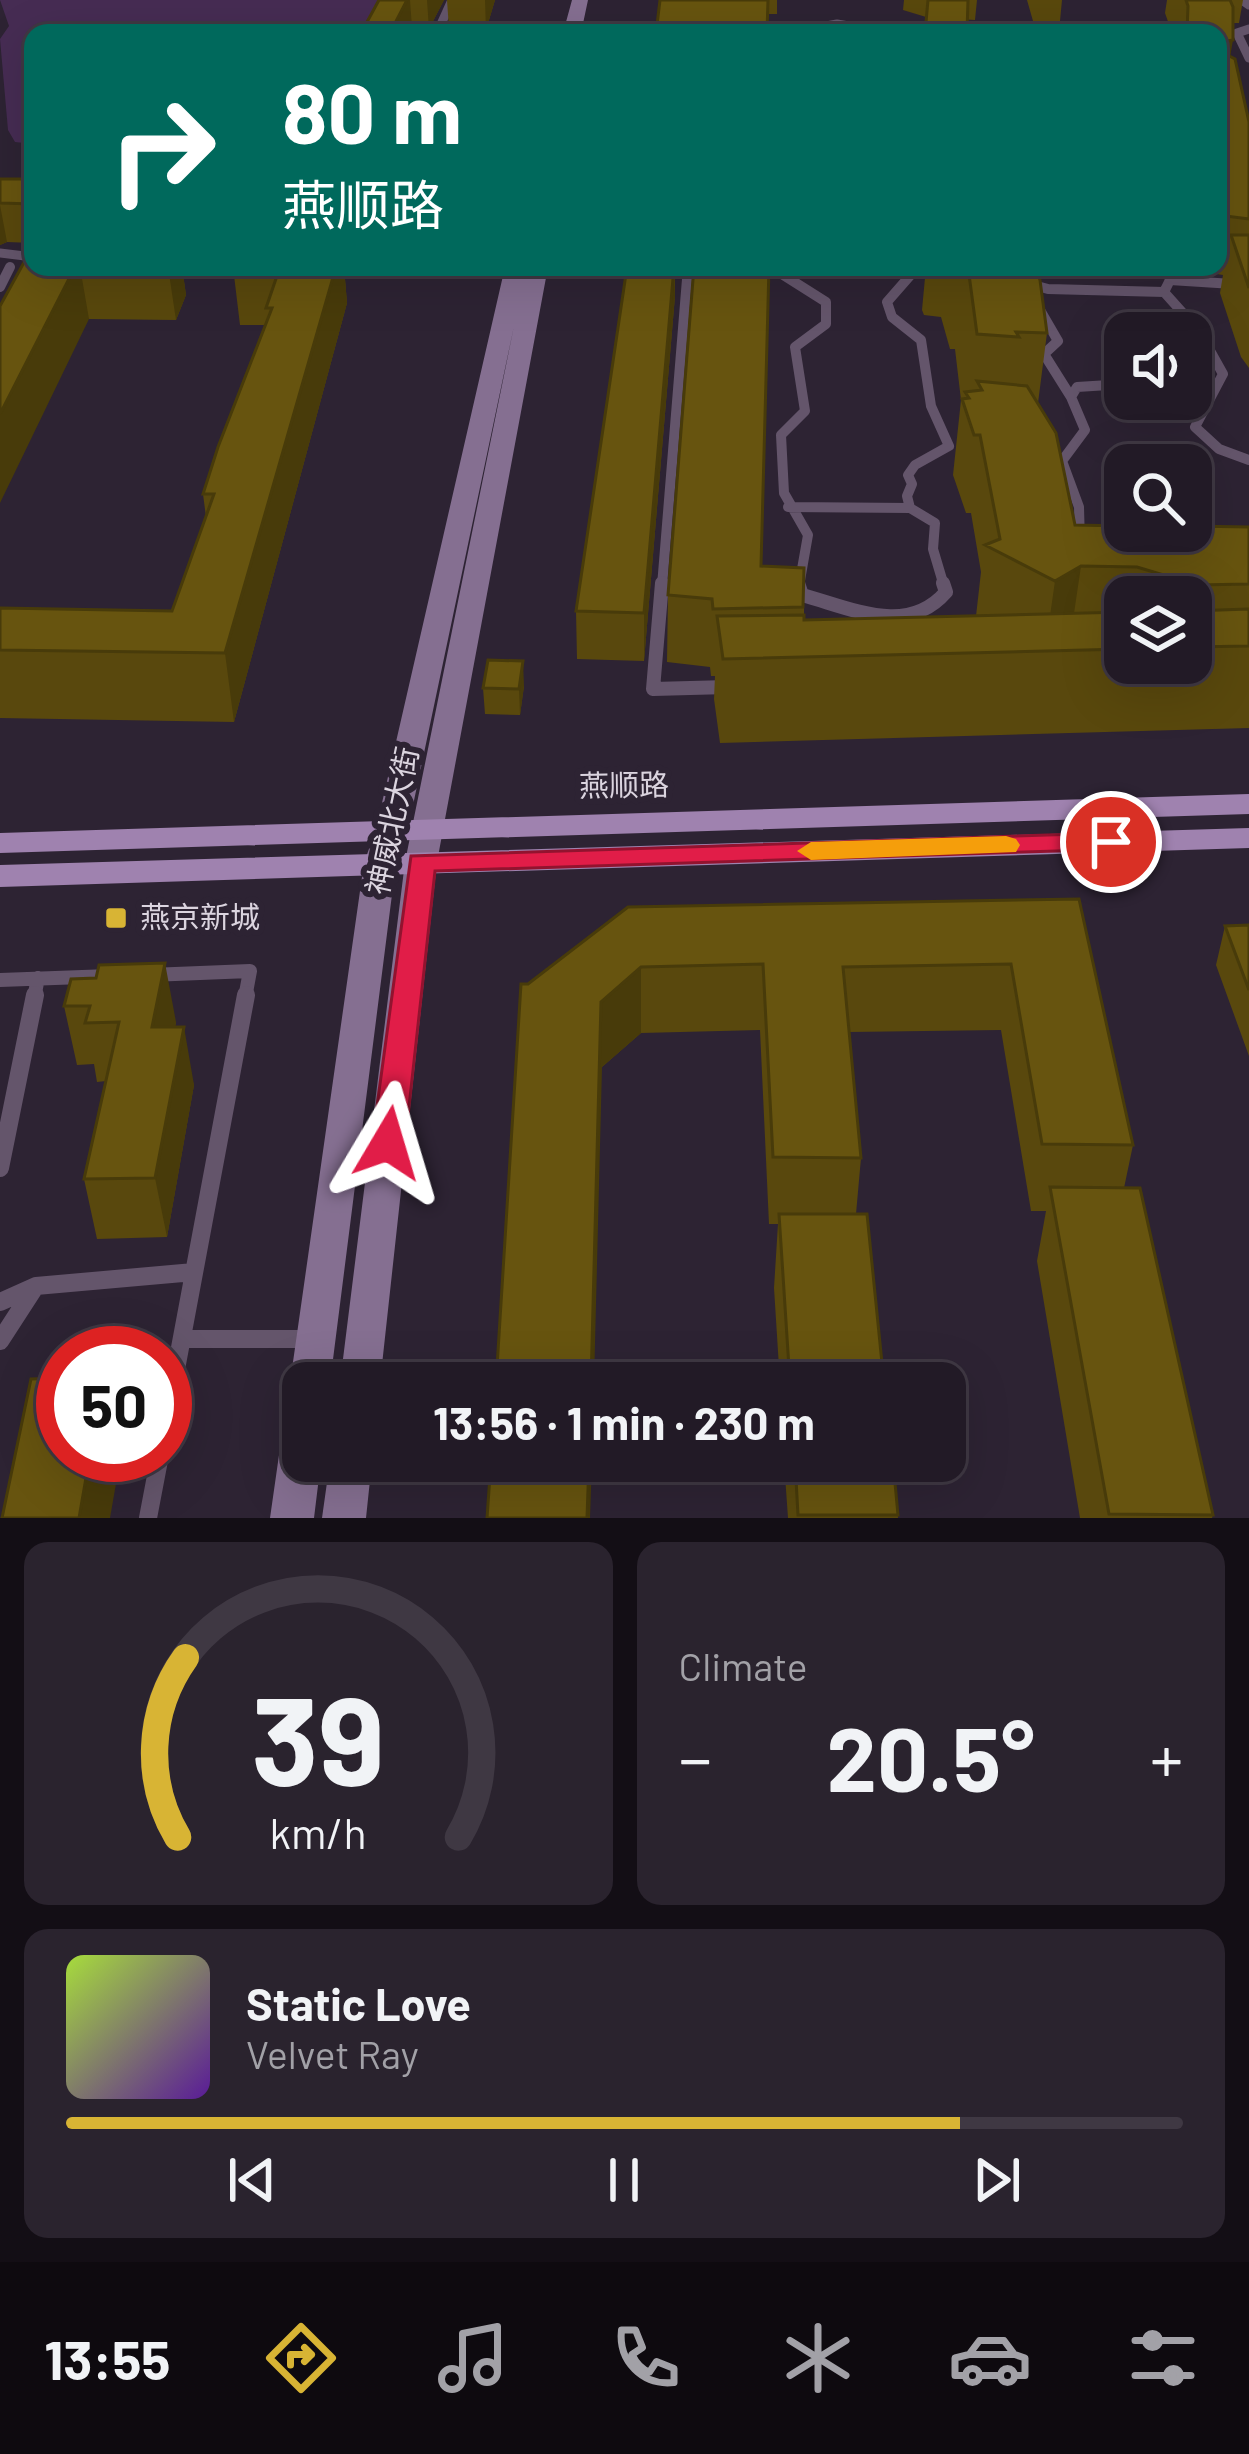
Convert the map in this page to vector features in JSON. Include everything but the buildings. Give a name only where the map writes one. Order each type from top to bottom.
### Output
[{"type":"main road","name":"燕顺路","points":[[0,876],[405,845],[1249,804]]},
{"type":"main road","name":"燕顺路","points":[[0,842],[405,845],[1249,838]]},
{"type":"street","name":"神威北大街","points":[[313,1362],[405,845],[528,276]]},
{"type":"street","name":"神威北大街","points":[[362,1362],[405,845]]},
{"type":"street","points":[[292,1518],[297,1482]]},
{"type":"street","points":[[344,1518],[348,1482]]},
{"type":"lane","points":[[1241,0],[1249,5]]},
{"type":"lane","points":[[1249,29],[1238,33],[1249,58]]},
{"type":"lane","points":[[0,287],[10,266]]},
{"type":"lane","points":[[691,276],[653,689],[748,687]]},
{"type":"lane","points":[[785,276],[826,302],[829,314],[826,325],[795,346],[805,411],[781,435],[783,491],[788,507],[808,531],[810,547],[799,567],[797,588],[802,595],[897,617],[925,614],[946,592],[933,549],[935,523],[910,508],[788,507]]},
{"type":"lane","points":[[910,276],[887,302],[892,316],[921,340],[932,406],[949,446]]},
{"type":"lane","points":[[1164,292],[1167,276]]},
{"type":"lane","points":[[1188,276],[1249,285]]},
{"type":"lane","points":[[1013,277],[1048,289],[1164,292],[1182,312]]},
{"type":"lane","points":[[1048,289],[1039,306],[1058,341],[1044,354],[1085,430],[1062,456],[1061,472],[1082,514],[1082,561]]},
{"type":"lane","points":[[1212,354],[1223,374],[1212,400]]},
{"type":"lane","points":[[1071,397],[1077,388],[1104,382]]},
{"type":"lane","points":[[1197,420],[1195,427],[1203,440],[1249,460]]},
{"type":"lane","points":[[910,508],[908,475],[915,465],[949,446],[968,448]]},
{"type":"lane","points":[[1044,454],[1062,456]]},
{"type":"lane","points":[[0,980],[250,971],[184,1326]]},
{"type":"lane","points":[[0,1168],[38,979]]},
{"type":"lane","points":[[0,1302],[35,1287],[194,1271]]},
{"type":"lane","points":[[0,1341],[35,1287]]},
{"type":"lane","points":[[192,1339],[316,1339]]},
{"type":"lane","points":[[148,1518],[155,1482]]},
{"type":"shaded area","points":[[0,0],[383,0],[370,24],[24,24],[24,143],[15,142],[8,130],[0,39],[9,26]]},
{"type":"slow traffic","points":[[811,851],[1006,845]]},
{"type":"place","name":"燕京新城","points":[[116,918]]},
{"type":"route","points":[[388,1143],[421,862],[1111,842]]}]
